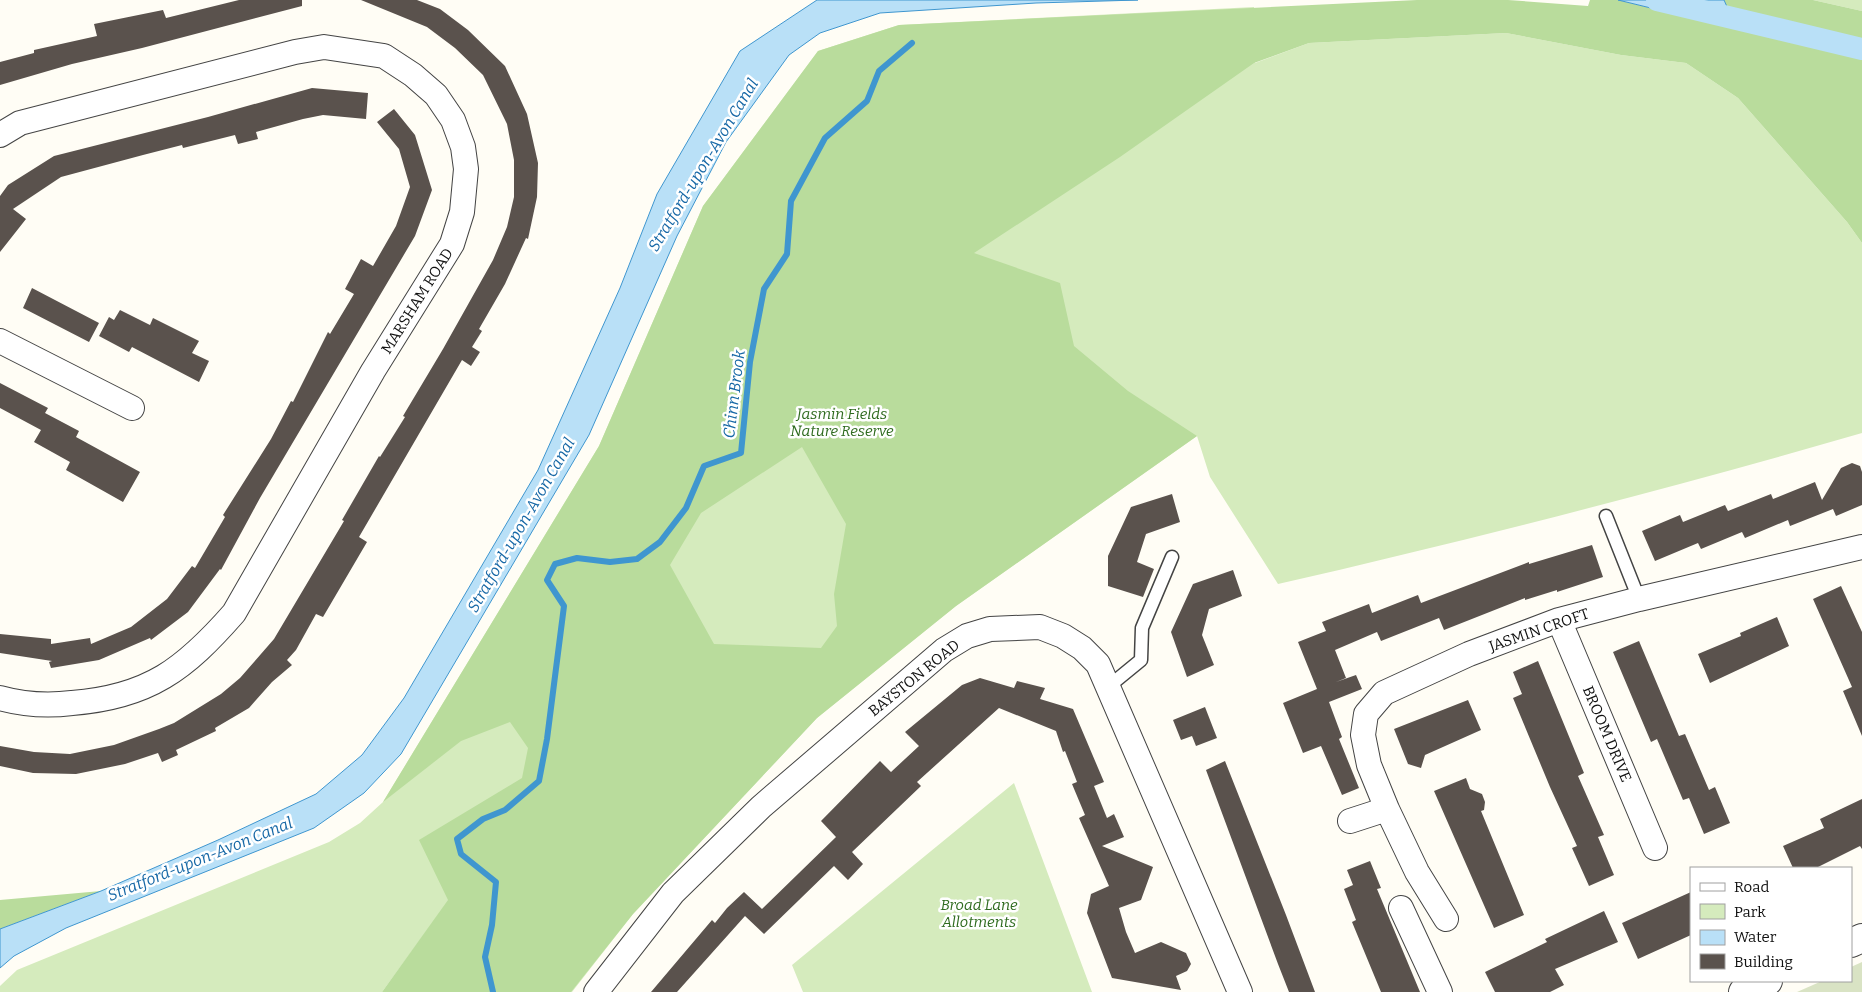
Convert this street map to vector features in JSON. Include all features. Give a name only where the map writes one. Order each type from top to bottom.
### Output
[{"type":"street","name":"MARSHAM ROAD","points":[[0,135],[20,123],[295,52],[324,47],[384,56],[413,75],[436,95],[453,120],[463,147],[466,169],[462,212],[452,244],[374,371],[234,613],[206,644],[179,668],[158,682],[131,693],[108,700],[45,706],[22,704],[0,698]]},
{"type":"street","points":[[0,341],[132,408]]},
{"type":"street","name":"JASMIN CROFT","points":[[1446,919],[1417,872],[1369,766],[1363,735],[1366,714],[1384,693],[1469,654],[1559,620],[1639,599],[1862,548]]},
{"type":"street","name":"BROOM DRIVE","points":[[1559,620],[1656,847]]},
{"type":"street","name":"BAYSTON ROAD","points":[[596,992],[673,893],[761,806],[944,650],[967,636],[990,629],[1040,627],[1064,636],[1082,648],[1098,664],[1240,992]]},
{"type":"street","points":[[1350,821],[1387,809]]},
{"type":"street","points":[[1401,908],[1440,992]]},
{"type":"street","points":[[1743,992],[1766,982]]},
{"type":"lane","points":[[1606,516],[1639,599]]},
{"type":"lane","points":[[1108,687],[1139,664],[1141,660],[1142,628],[1172,557]]},
{"type":"green space","name":"Jasmin Fields Nature Reserve","points":[[1417,0],[1508,0],[1588,6],[1590,0],[1618,0],[1736,29],[1724,0],[1813,0],[1862,11],[1862,243],[1847,222],[1738,98],[1686,63],[1621,55],[1506,33],[1309,43],[1254,63],[1120,157],[974,253],[1060,283],[1074,346],[1128,391],[1197,436],[956,606],[817,718],[633,914],[571,992],[382,992],[448,900],[419,840],[522,778],[528,748],[510,722],[461,741],[383,802],[599,446],[703,206],[818,51],[899,25]],"holes":[[[802,447],[846,524],[834,594],[837,626],[821,648],[714,644],[670,565],[701,513]]]},
{"type":"green space","points":[[1813,0],[1862,0],[1862,11]]},
{"type":"green space","points":[[1254,7],[1255,63],[1309,43],[1506,33],[1621,55],[1686,63],[1738,98],[1847,222],[1862,243],[1862,433],[1571,513],[1278,584],[1210,477],[1197,436],[956,606],[817,718],[633,914],[572,992],[465,992],[449,900],[382,992],[0,992],[0,986],[17,970],[329,842],[360,823],[383,802],[599,446],[703,206],[818,51],[899,25]]},
{"type":"green space","name":"Broad Lane Allotments","points":[[1014,783],[1092,992],[803,992],[792,965]]},
{"type":"green space","points":[[101,891],[0,929],[0,900]]},
{"type":"green space","points":[[1862,962],[1862,992],[1797,992],[1820,982],[1852,982],[1852,967]]},
{"type":"water","points":[[817,0],[1138,0],[1036,3],[880,13],[820,33],[789,55],[726,142],[677,236],[589,435],[401,754],[364,793],[314,828],[66,928],[14,956],[0,968],[0,929],[101,891],[218,840],[316,794],[362,755],[404,698],[538,470],[620,288],[657,194],[740,51]]},
{"type":"water","points":[[1618,0],[1724,0],[1737,29]]},
{"type":"building","points":[[239,0],[302,0],[302,6],[142,48],[72,64],[0,85],[0,62],[34,53],[34,50],[97,36],[94,24],[163,10],[166,18]]},
{"type":"building","points":[[361,0],[417,0],[440,9],[468,30],[505,66],[527,114],[538,163],[537,197],[528,239],[526,238],[505,284],[479,329],[482,331],[472,347],[480,352],[471,366],[462,360],[359,537],[367,542],[323,617],[316,614],[296,650],[287,660],[292,665],[272,682],[249,708],[215,728],[216,731],[176,750],[178,755],[162,762],[158,753],[125,764],[76,774],[33,773],[0,766],[0,746],[34,752],[70,754],[114,745],[159,729],[174,723],[221,694],[240,678],[274,639],[344,521],[342,520],[379,456],[405,417],[403,416],[493,260],[507,227],[514,197],[514,160],[507,124],[483,75],[455,48],[427,27]]},
{"type":"building","points":[[312,88],[368,93],[366,119],[323,115],[256,132],[258,139],[238,144],[235,135],[183,148],[182,145],[61,177],[13,209],[26,219],[0,252],[0,196],[8,185],[54,156],[208,117]]},
{"type":"building","points":[[394,109],[415,135],[432,190],[415,236],[260,498],[221,570],[188,612],[151,640],[150,638],[99,660],[51,668],[49,662],[52,661],[0,653],[0,634],[51,639],[51,644],[90,638],[91,644],[131,627],[167,599],[192,566],[195,568],[225,517],[223,515],[271,439],[291,401],[293,402],[328,332],[330,334],[354,294],[345,289],[361,259],[373,266],[396,226],[410,187],[399,149],[377,122]]},
{"type":"building","points":[[32,288],[99,323],[89,342],[23,308]]},
{"type":"building","points":[[120,310],[150,325],[153,318],[199,341],[192,353],[209,361],[199,382],[132,347],[129,352],[99,336],[109,317],[114,320]]},
{"type":"building","points":[[0,383],[48,408],[45,413],[79,431],[76,437],[140,472],[123,502],[66,470],[70,462],[34,442],[41,430],[0,408]]},
{"type":"building","points":[[1852,463],[1860,466],[1862,472],[1862,505],[1836,516],[1833,509],[1790,526],[1788,520],[1745,538],[1742,532],[1701,549],[1698,543],[1655,561],[1642,531],[1680,515],[1683,522],[1725,505],[1728,511],[1771,494],[1773,499],[1815,482],[1822,500],[1841,468]]},
{"type":"building","points":[[1172,494],[1180,522],[1146,534],[1137,562],[1154,569],[1143,597],[1108,586],[1108,556],[1131,507]]},
{"type":"building","points":[[1592,545],[1603,577],[1557,592],[1557,590],[1525,600],[1525,598],[1444,630],[1439,618],[1381,641],[1377,632],[1335,650],[1346,678],[1336,682],[1356,675],[1362,689],[1329,702],[1342,737],[1339,739],[1359,788],[1342,795],[1321,746],[1303,753],[1283,703],[1317,689],[1298,642],[1326,631],[1322,622],[1369,604],[1372,613],[1418,595],[1421,603],[1529,562],[1529,564]]},
{"type":"building","points":[[1233,570],[1242,596],[1209,609],[1202,635],[1214,665],[1187,677],[1171,632],[1193,584]]},
{"type":"building","points":[[1841,586],[1862,632],[1862,736],[1843,691],[1852,687],[1813,599]]},
{"type":"building","points":[[1777,617],[1789,646],[1710,683],[1698,654],[1741,636],[1740,633]]},
{"type":"building","points":[[1639,641],[1679,736],[1685,734],[1709,790],[1715,787],[1730,823],[1704,834],[1689,798],[1683,800],[1657,739],[1651,742],[1613,652]]},
{"type":"building","points":[[1538,661],[1584,773],[1578,776],[1604,835],[1598,837],[1614,875],[1589,886],[1572,848],[1577,846],[1513,698],[1522,694],[1513,672]]},
{"type":"building","points":[[980,678],[1014,688],[1017,681],[1045,688],[1040,699],[1073,709],[1104,782],[1094,786],[1107,818],[1114,814],[1124,837],[1102,846],[1153,867],[1141,900],[1119,908],[1126,932],[1135,953],[1161,942],[1186,953],[1191,964],[1187,971],[1176,976],[1181,990],[1112,978],[1087,913],[1091,894],[1109,886],[1079,818],[1085,815],[1072,784],[1077,782],[1065,751],[1063,752],[1056,731],[999,708],[917,782],[921,786],[852,852],[863,864],[848,880],[834,866],[764,934],[745,916],[677,992],[651,992],[712,920],[715,923],[744,892],[762,909],[836,837],[821,821],[880,761],[891,772],[919,746],[905,732],[962,685]]},
{"type":"building","points":[[1468,700],[1481,730],[1425,755],[1421,768],[1408,764],[1394,729]]},
{"type":"building","points":[[1205,707],[1217,738],[1196,746],[1192,736],[1181,740],[1173,720]]},
{"type":"building","points":[[1225,761],[1315,992],[1289,992],[1278,964],[1206,770]]},
{"type":"building","points":[[1466,778],[1470,789],[1482,794],[1485,802],[1484,810],[1481,811],[1524,915],[1494,928],[1434,791]]},
{"type":"building","points":[[1862,799],[1862,849],[1860,846],[1818,867],[1793,867],[1783,846],[1824,828],[1820,819]]},
{"type":"building","points":[[1370,861],[1381,888],[1377,889],[1420,992],[1381,992],[1352,922],[1356,920],[1344,889],[1353,885],[1347,870]]},
{"type":"building","points":[[1690,892],[1690,935],[1638,959],[1622,923]]},
{"type":"building","points":[[1604,911],[1618,942],[1555,969],[1564,985],[1550,992],[1495,992],[1485,972],[1547,942],[1545,939]]},
{"type":"waterway","name":"Stratford-upon-Avon Canal","points":[[1657,0],[1862,49]]},
{"type":"waterway","name":"Chinn Brook","points":[[493,992],[485,957],[492,925],[496,882],[461,854],[457,839],[483,819],[505,810],[539,781],[547,739],[564,606],[547,580],[555,564],[577,558],[610,562],[637,559],[660,542],[686,508],[704,466],[741,453],[750,362],[764,289],[787,254],[791,201],[825,138],[867,101],[879,71],[912,43]]}]
